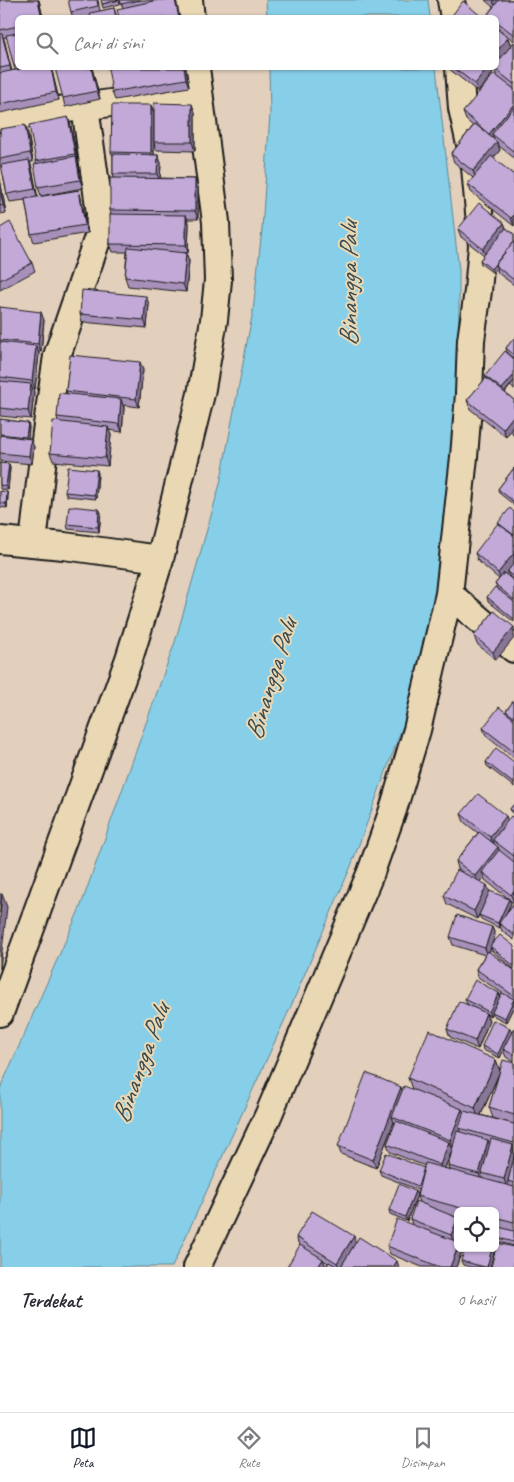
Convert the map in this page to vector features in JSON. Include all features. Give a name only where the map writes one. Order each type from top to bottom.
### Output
[{"type":"street","points":[[189,0],[191,15]]},
{"type":"street","points":[[451,0],[454,15]]},
{"type":"street","points":[[197,1267],[268,1116],[372,872],[417,730],[449,594],[464,458],[471,340],[482,246],[474,167],[462,108],[459,70]]},
{"type":"street","points":[[0,118],[85,107],[198,79],[216,222],[218,280],[214,320],[200,394],[160,559],[129,659],[0,1013]]},
{"type":"street","points":[[33,542],[56,356],[99,234],[100,213],[85,107]]},
{"type":"street","points":[[0,540],[33,542],[160,559]]},
{"type":"street","points":[[449,594],[514,649]]},
{"type":"water","points":[[266,0],[428,0],[430,15],[267,15]]},
{"type":"water","name":"Binangga Palu","points":[[269,70],[436,70],[459,271],[454,466],[446,559],[412,701],[351,866],[291,1006],[172,1267],[0,1267],[0,1089],[80,908],[175,642],[220,484],[253,311],[262,229],[270,114]]},
{"type":"building","points":[[0,0],[38,0],[41,15],[15,15],[15,27],[0,30]]},
{"type":"building","points":[[68,0],[97,0],[98,6],[71,12]]},
{"type":"building","points":[[101,0],[119,0],[102,4]]},
{"type":"building","points":[[120,0],[140,0],[121,4]]},
{"type":"building","points":[[158,0],[175,0],[178,15],[118,15],[117,9]]},
{"type":"building","points":[[499,0],[514,0],[514,35],[499,23],[499,15],[488,14]]},
{"type":"building","points":[[463,1],[479,15],[452,15]]},
{"type":"building","points":[[114,8],[115,15],[90,15],[90,13]]},
{"type":"building","points":[[499,30],[508,38],[499,48]]},
{"type":"building","points":[[0,34],[2,34],[10,66],[0,68]]},
{"type":"building","points":[[15,34],[15,66],[14,66],[6,35]]},
{"type":"building","points":[[514,42],[514,84],[496,70],[499,70],[499,60]]},
{"type":"building","points":[[16,70],[51,70],[56,92],[0,104],[0,73]]},
{"type":"building","points":[[56,70],[92,70],[97,91],[63,98]]},
{"type":"building","points":[[108,70],[184,70],[186,79],[112,92]]},
{"type":"building","points":[[457,70],[486,70],[475,84]]},
{"type":"building","points":[[494,74],[514,89],[514,104],[489,134],[463,112]]},
{"type":"building","points":[[154,103],[192,104],[192,142],[154,142]]},
{"type":"building","points":[[112,105],[151,105],[151,153],[111,152]]},
{"type":"building","points":[[514,107],[514,150],[513,151],[492,134]]},
{"type":"building","points":[[68,117],[75,154],[36,161],[29,125]]},
{"type":"building","points":[[475,124],[497,142],[473,171],[451,154]]},
{"type":"building","points":[[25,125],[30,153],[0,159],[0,129]]},
{"type":"building","points":[[113,154],[158,155],[157,174],[113,174]]},
{"type":"building","points":[[76,156],[80,180],[38,187],[34,164]]},
{"type":"building","points":[[491,156],[514,175],[514,215],[511,218],[468,184]]},
{"type":"building","points":[[29,160],[35,189],[7,194],[1,165]]},
{"type":"building","points":[[110,178],[195,179],[195,211],[110,210]]},
{"type":"building","points":[[0,188],[3,205],[0,206]]},
{"type":"building","points":[[79,190],[85,225],[31,234],[25,199]]},
{"type":"building","points":[[479,203],[504,223],[483,249],[458,229]]},
{"type":"building","points":[[110,214],[186,215],[186,245],[110,244]]},
{"type":"building","points":[[10,222],[32,263],[0,280],[0,228]]},
{"type":"building","points":[[506,228],[514,234],[514,241],[491,269],[480,260]]},
{"type":"building","points":[[514,241],[514,280],[495,265]]},
{"type":"building","points":[[128,247],[186,253],[183,284],[125,277]]},
{"type":"building","points":[[82,290],[146,296],[144,320],[80,314]]},
{"type":"building","points":[[0,307],[41,312],[38,344],[0,340]]},
{"type":"building","points":[[514,338],[514,355],[506,348]]},
{"type":"building","points":[[0,342],[36,346],[32,381],[0,377]]},
{"type":"building","points":[[505,351],[514,359],[514,375],[502,389],[485,376]]},
{"type":"building","points":[[70,355],[140,362],[136,399],[66,391]]},
{"type":"building","points":[[486,378],[514,400],[514,415],[503,429],[467,400]]},
{"type":"building","points":[[0,381],[31,384],[28,411],[0,408]]},
{"type":"building","points":[[514,381],[514,389],[510,386]]},
{"type":"building","points":[[59,393],[121,399],[119,424],[57,417]]},
{"type":"building","points":[[0,419],[28,423],[26,437],[0,434]]},
{"type":"building","points":[[53,421],[108,427],[105,458],[50,453]]},
{"type":"building","points":[[0,435],[31,439],[29,456],[0,453]]},
{"type":"building","points":[[0,463],[9,464],[6,486],[0,485]]},
{"type":"building","points":[[68,467],[97,470],[94,495],[65,492]]},
{"type":"building","points":[[514,468],[514,500],[513,501],[498,489]]},
{"type":"building","points":[[0,491],[7,492],[6,504],[0,503]]},
{"type":"building","points":[[69,506],[99,509],[98,527],[67,524]]},
{"type":"building","points":[[510,508],[514,512],[514,535],[498,523]]},
{"type":"building","points":[[498,523],[514,536],[514,553],[498,573],[475,553]]},
{"type":"building","points":[[514,563],[514,577],[507,572]]},
{"type":"building","points":[[504,573],[514,581],[514,600],[495,584]]},
{"type":"building","points":[[495,587],[514,602],[514,619],[487,597]]},
{"type":"building","points":[[494,611],[514,627],[493,652],[474,636]]},
{"type":"building","points":[[514,700],[514,717],[506,711]]},
{"type":"building","points":[[499,707],[514,719],[514,752],[483,728]]},
{"type":"building","points":[[496,748],[514,762],[514,784],[486,762]]},
{"type":"building","points":[[478,794],[506,816],[490,837],[461,814]]},
{"type":"building","points":[[514,804],[514,812],[510,809]]},
{"type":"building","points":[[511,816],[514,818],[514,856],[493,840]]},
{"type":"building","points":[[479,832],[498,847],[475,876],[456,861]]},
{"type":"building","points":[[499,850],[514,862],[514,890],[511,895],[482,872]]},
{"type":"building","points":[[457,870],[487,885],[474,911],[444,896]]},
{"type":"building","points":[[490,891],[509,899],[498,923],[479,915]]},
{"type":"building","points":[[0,894],[2,894],[0,913]]},
{"type":"building","points":[[514,903],[514,935],[499,923]]},
{"type":"building","points":[[457,915],[492,927],[485,948],[450,937]]},
{"type":"building","points":[[500,935],[514,946],[514,966],[490,946]]},
{"type":"building","points":[[488,951],[514,970],[514,996],[476,969]]},
{"type":"building","points":[[475,980],[499,993],[489,1012],[465,999]]},
{"type":"building","points":[[502,993],[514,999],[505,1018],[492,1012]]},
{"type":"building","points":[[459,1001],[486,1013],[475,1041],[447,1029]]},
{"type":"building","points":[[493,1020],[510,1028],[498,1054],[482,1046]]},
{"type":"building","points":[[514,1028],[514,1055],[503,1049]]},
{"type":"building","points":[[429,1030],[496,1060],[475,1108],[408,1078]]},
{"type":"building","points":[[503,1060],[514,1063],[514,1115],[489,1107]]},
{"type":"building","points":[[366,1073],[401,1087],[373,1160],[338,1146]]},
{"type":"building","points":[[404,1086],[462,1109],[450,1140],[392,1117]]},
{"type":"building","points":[[464,1111],[514,1124],[514,1143],[459,1128]]},
{"type":"building","points":[[396,1121],[449,1142],[440,1165],[387,1144]]},
{"type":"building","points":[[457,1131],[488,1140],[479,1174],[448,1166]]},
{"type":"building","points":[[491,1139],[513,1145],[504,1179],[482,1173]]},
{"type":"building","points":[[386,1153],[424,1168],[418,1186],[379,1170]]},
{"type":"building","points":[[514,1157],[514,1183],[508,1181]]},
{"type":"building","points":[[425,1163],[514,1187],[514,1222],[499,1218],[499,1207],[457,1207],[417,1196]]},
{"type":"building","points":[[399,1184],[415,1191],[405,1217],[389,1210]]},
{"type":"building","points":[[416,1201],[454,1216],[454,1228],[451,1235],[410,1219]]},
{"type":"building","points":[[312,1211],[354,1236],[337,1263],[296,1237]]},
{"type":"building","points":[[397,1219],[454,1240],[454,1252],[456,1252],[450,1267],[440,1267],[387,1246]]},
{"type":"building","points":[[499,1227],[514,1231],[514,1242],[499,1238]]},
{"type":"building","points":[[359,1237],[397,1261],[393,1267],[344,1267],[342,1265]]},
{"type":"building","points":[[499,1243],[514,1247],[514,1267],[491,1267],[495,1252],[499,1252]]},
{"type":"building","points":[[300,1245],[323,1259],[318,1267],[287,1267]]},
{"type":"building","points":[[464,1252],[491,1252],[487,1267],[461,1261]]},
{"type":"building","points":[[329,1262],[338,1267],[326,1267]]}]
